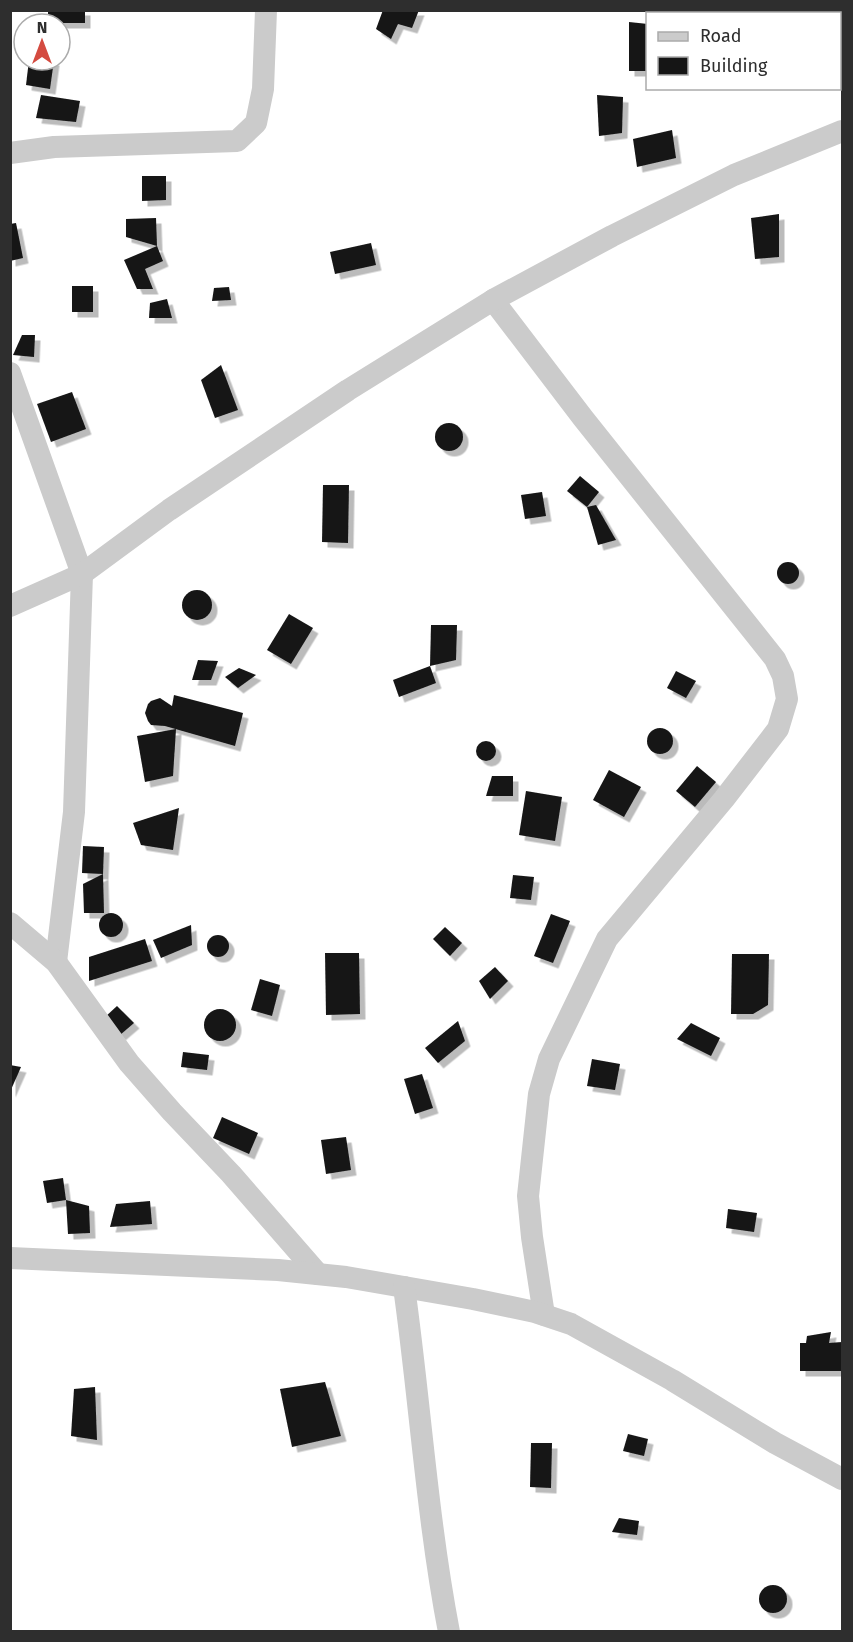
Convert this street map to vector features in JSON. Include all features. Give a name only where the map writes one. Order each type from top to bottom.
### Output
[{"type":"street","points":[[10,153],[76,146],[237,141],[255,123],[258,112],[263,88],[266,10]]},
{"type":"street","points":[[10,606],[82,574],[169,510],[348,390],[493,300],[612,236],[734,175],[843,131]]},
{"type":"street","points":[[493,300],[583,418],[776,659],[783,676],[787,699],[778,729],[724,800],[607,939],[549,1059],[539,1094],[528,1196],[544,1315]]},
{"type":"street","points":[[10,373],[82,574],[74,812],[56,962]]},
{"type":"street","points":[[10,923],[56,962],[129,1063],[231,1174],[318,1274]]},
{"type":"street","points":[[10,1258],[278,1270],[318,1274],[483,1301],[544,1315],[571,1324],[672,1380],[775,1443],[843,1479]]},
{"type":"street","points":[[404,1287],[423,1450],[449,1632]]},
{"type":"building","points":[[48,10],[85,10],[85,23],[72,23],[72,12],[48,12]]},
{"type":"building","points":[[383,10],[419,10],[412,28],[398,24],[391,39],[376,29]]},
{"type":"building","points":[[629,22],[646,24],[646,71],[629,71]]},
{"type":"building","points":[[28,72],[52,72],[50,89],[26,85]]},
{"type":"building","points":[[41,95],[80,101],[76,122],[36,118]]},
{"type":"building","points":[[597,95],[623,97],[622,133],[599,136]]},
{"type":"building","points":[[672,130],[676,158],[637,167],[633,139]]},
{"type":"building","points":[[142,176],[166,176],[166,200],[142,201]]},
{"type":"building","points":[[779,214],[779,257],[755,259],[751,218]]},
{"type":"building","points":[[156,218],[157,246],[126,237],[126,219]]},
{"type":"building","points":[[16,223],[23,258],[10,261],[10,224]]},
{"type":"building","points":[[371,243],[376,265],[335,274],[330,252]]},
{"type":"building","points":[[157,246],[163,261],[145,269],[153,289],[137,289],[124,260]]},
{"type":"building","points":[[72,286],[93,286],[93,312],[72,312]]},
{"type":"building","points":[[229,287],[231,300],[212,301],[214,288]]},
{"type":"building","points":[[167,299],[172,318],[149,318],[150,303]]},
{"type":"building","points":[[22,335],[35,335],[34,357],[13,355]]},
{"type":"building","points":[[221,365],[238,410],[215,418],[201,380]]},
{"type":"building","points":[[72,392],[86,429],[51,442],[37,404]]},
{"type":"building","points":[[449,423],[459,427],[463,437],[459,447],[449,451],[439,447],[435,437],[439,427]]},
{"type":"building","points":[[580,476],[599,492],[587,507],[567,491]]},
{"type":"building","points":[[323,485],[349,485],[348,543],[322,542]]},
{"type":"building","points":[[542,492],[546,516],[525,519],[521,495]]},
{"type":"building","points":[[596,505],[616,540],[598,545],[587,507]]},
{"type":"building","points":[[788,562],[796,565],[799,573],[796,581],[788,584],[780,581],[777,573],[780,565]]},
{"type":"building","points":[[197,590],[208,594],[212,605],[208,616],[197,620],[186,616],[182,605],[186,594]]},
{"type":"building","points":[[289,614],[313,628],[291,664],[267,650]]},
{"type":"building","points":[[431,625],[457,625],[456,660],[430,666]]},
{"type":"building","points":[[198,660],[218,661],[211,680],[192,680]]},
{"type":"building","points":[[430,666],[436,683],[399,697],[393,680]]},
{"type":"building","points":[[239,668],[256,675],[238,688],[225,677]]},
{"type":"building","points":[[676,671],[696,681],[686,698],[667,688]]},
{"type":"building","points":[[174,695],[243,713],[235,746],[165,726],[151,725],[145,713],[148,704],[160,698],[172,706]]},
{"type":"building","points":[[660,728],[669,732],[673,741],[669,750],[660,754],[651,750],[647,741],[651,732]]},
{"type":"building","points":[[176,729],[173,776],[145,782],[137,736]]},
{"type":"building","points":[[486,741],[493,744],[496,751],[493,758],[486,761],[479,758],[476,751],[479,744]]},
{"type":"building","points":[[697,766],[716,782],[695,807],[676,791]]},
{"type":"building","points":[[609,770],[641,787],[624,817],[593,800]]},
{"type":"building","points":[[492,776],[513,776],[513,796],[486,796]]},
{"type":"building","points":[[526,791],[562,797],[555,841],[519,835]]},
{"type":"building","points":[[179,808],[173,850],[141,845],[133,823]]},
{"type":"building","points":[[83,846],[104,847],[103,874],[82,873]]},
{"type":"building","points":[[103,874],[104,913],[84,913],[83,884]]},
{"type":"building","points":[[513,875],[534,877],[531,900],[510,898]]},
{"type":"building","points":[[111,913],[116,914],[122,920],[122,930],[116,936],[111,937],[106,936],[100,930],[99,925],[100,920],[106,914]]},
{"type":"building","points":[[551,914],[570,921],[553,963],[534,956]]},
{"type":"building","points":[[191,925],[192,945],[161,958],[153,940]]},
{"type":"building","points":[[445,927],[462,943],[450,956],[433,939]]},
{"type":"building","points":[[214,935],[222,935],[229,942],[229,950],[222,957],[214,957],[207,950],[207,942]]},
{"type":"building","points":[[145,939],[152,961],[89,981],[89,957]]},
{"type":"building","points":[[325,953],[359,953],[360,1014],[326,1015]]},
{"type":"building","points":[[732,954],[769,954],[768,1005],[753,1014],[731,1014]]},
{"type":"building","points":[[495,967],[508,981],[490,999],[479,981]]},
{"type":"building","points":[[260,979],[280,985],[272,1016],[251,1010]]},
{"type":"building","points":[[117,1006],[134,1023],[120,1035],[104,1018]]},
{"type":"building","points":[[220,1009],[231,1014],[236,1025],[231,1036],[220,1041],[209,1036],[204,1025],[209,1014]]},
{"type":"building","points":[[458,1021],[465,1041],[438,1063],[425,1048]]},
{"type":"building","points":[[691,1023],[720,1038],[711,1056],[677,1039]]},
{"type":"building","points":[[183,1052],[209,1055],[207,1070],[181,1067]]},
{"type":"building","points":[[592,1059],[620,1064],[615,1090],[587,1086]]},
{"type":"building","points":[[10,1065],[21,1067],[10,1092]]},
{"type":"building","points":[[422,1074],[433,1108],[415,1114],[404,1079]]},
{"type":"building","points":[[222,1117],[258,1133],[249,1154],[213,1138]]},
{"type":"building","points":[[346,1137],[351,1170],[326,1174],[321,1140]]},
{"type":"building","points":[[63,1178],[66,1200],[47,1203],[43,1181]]},
{"type":"building","points":[[66,1200],[89,1206],[90,1233],[68,1234]]},
{"type":"building","points":[[150,1201],[152,1224],[110,1227],[116,1204]]},
{"type":"building","points":[[728,1209],[757,1213],[754,1232],[726,1228]]},
{"type":"building","points":[[831,1332],[829,1343],[842,1342],[842,1371],[800,1371],[800,1343],[806,1343],[807,1336]]},
{"type":"building","points":[[325,1382],[341,1436],[292,1447],[280,1389]]},
{"type":"building","points":[[95,1387],[97,1440],[71,1436],[74,1389]]},
{"type":"building","points":[[628,1434],[648,1439],[644,1456],[623,1451]]},
{"type":"building","points":[[531,1443],[552,1443],[551,1488],[530,1487]]},
{"type":"building","points":[[619,1518],[639,1521],[637,1535],[612,1532]]},
{"type":"building","points":[[773,1585],[783,1589],[787,1599],[783,1609],[773,1613],[763,1609],[759,1599],[763,1589]]}]
